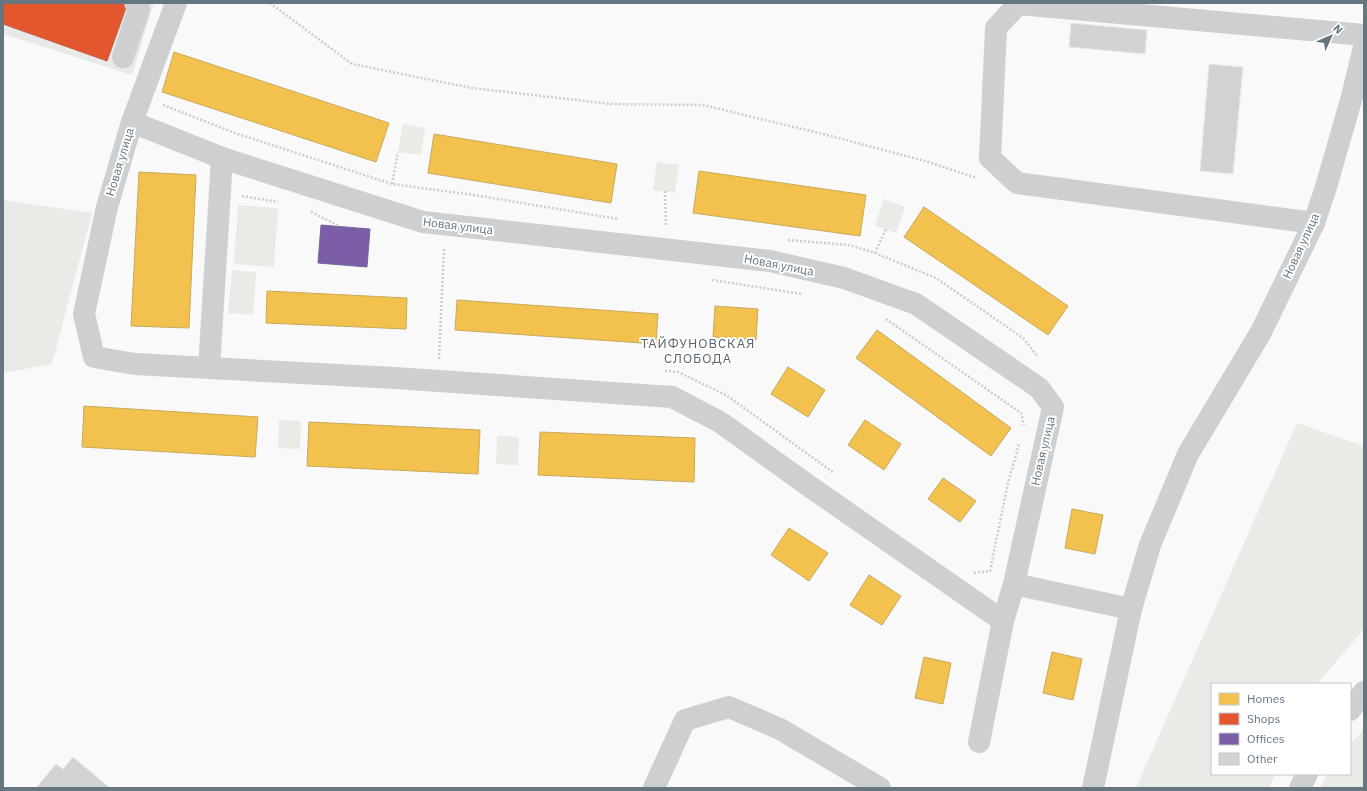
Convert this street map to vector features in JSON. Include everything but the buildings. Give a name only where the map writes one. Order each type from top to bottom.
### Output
[{"type":"street","points":[[124,57],[139,9],[135,3]]},
{"type":"street","points":[[132,122],[176,3]]},
{"type":"street","points":[[1314,223],[1017,183],[990,158],[996,28],[1018,4],[1364,35]]},
{"type":"street","name":"Новая улица","points":[[1093,788],[1131,609],[1150,545],[1188,454],[1261,332],[1314,223],[1351,100],[1364,47]]},
{"type":"street","name":"Новая улица","points":[[979,742],[1003,621],[1014,584],[1053,407],[1039,388],[916,304],[844,278],[770,261],[423,222],[222,158],[132,122],[107,207],[84,314],[94,357],[135,364],[395,378],[672,396],[720,422],[816,491],[1003,621]]},
{"type":"street","points":[[209,368],[222,158]]},
{"type":"street","points":[[1014,584],[1131,609]]},
{"type":"street","points":[[1351,709],[1364,692]]},
{"type":"street","points":[[654,788],[684,720],[729,707],[780,729],[880,788]]},
{"type":"street","points":[[1300,788],[1306,775]]},
{"type":"path","points":[[270,3],[352,64],[472,88],[611,104],[703,105],[827,135],[925,161],[980,179]]},
{"type":"path","points":[[156,103],[235,133],[392,184],[474,195],[620,219]]},
{"type":"path","points":[[392,184],[398,152]]},
{"type":"path","points":[[665,191],[666,227],[674,228]]},
{"type":"path","points":[[238,195],[282,203]]},
{"type":"path","points":[[304,209],[339,226]]},
{"type":"path","points":[[875,252],[886,230]]},
{"type":"path","points":[[783,239],[849,245],[875,252],[936,278],[1023,338],[1040,361]]},
{"type":"path","points":[[439,364],[444,247]]},
{"type":"path","points":[[709,279],[809,295]]},
{"type":"path","points":[[885,318],[1021,413],[1024,426]]},
{"type":"path","points":[[662,371],[678,372],[726,395],[835,474]]},
{"type":"path","points":[[973,573],[990,572],[1008,483],[1020,440]]},
{"type":"shaded area","points":[[3,3],[154,3],[132,75],[3,34]]},
{"type":"shaded area","points":[[403,124],[425,128],[421,155],[398,152]]},
{"type":"shaded area","points":[[657,162],[679,165],[675,193],[653,190]]},
{"type":"shaded area","points":[[884,199],[905,207],[896,233],[875,226]]},
{"type":"shaded area","points":[[3,200],[92,213],[52,364],[3,373]]},
{"type":"shaded area","points":[[238,205],[278,208],[274,267],[234,264]]},
{"type":"shaded area","points":[[232,270],[256,272],[253,315],[228,313]]},
{"type":"shaded area","points":[[279,420],[301,421],[300,449],[278,448]]},
{"type":"shaded area","points":[[1297,423],[1364,446],[1364,629],[1318,683],[1211,683],[1211,775],[1275,775],[1269,788],[1136,788]]},
{"type":"shaded area","points":[[497,436],[519,437],[518,465],[496,464]]},
{"type":"shaded area","points":[[1364,729],[1364,788],[1320,788],[1326,775],[1351,775],[1351,744]]},
{"type":"district","name":"ТАЙФУНОВСКАЯ СЛОБОДА","points":[[698,350]]}]
